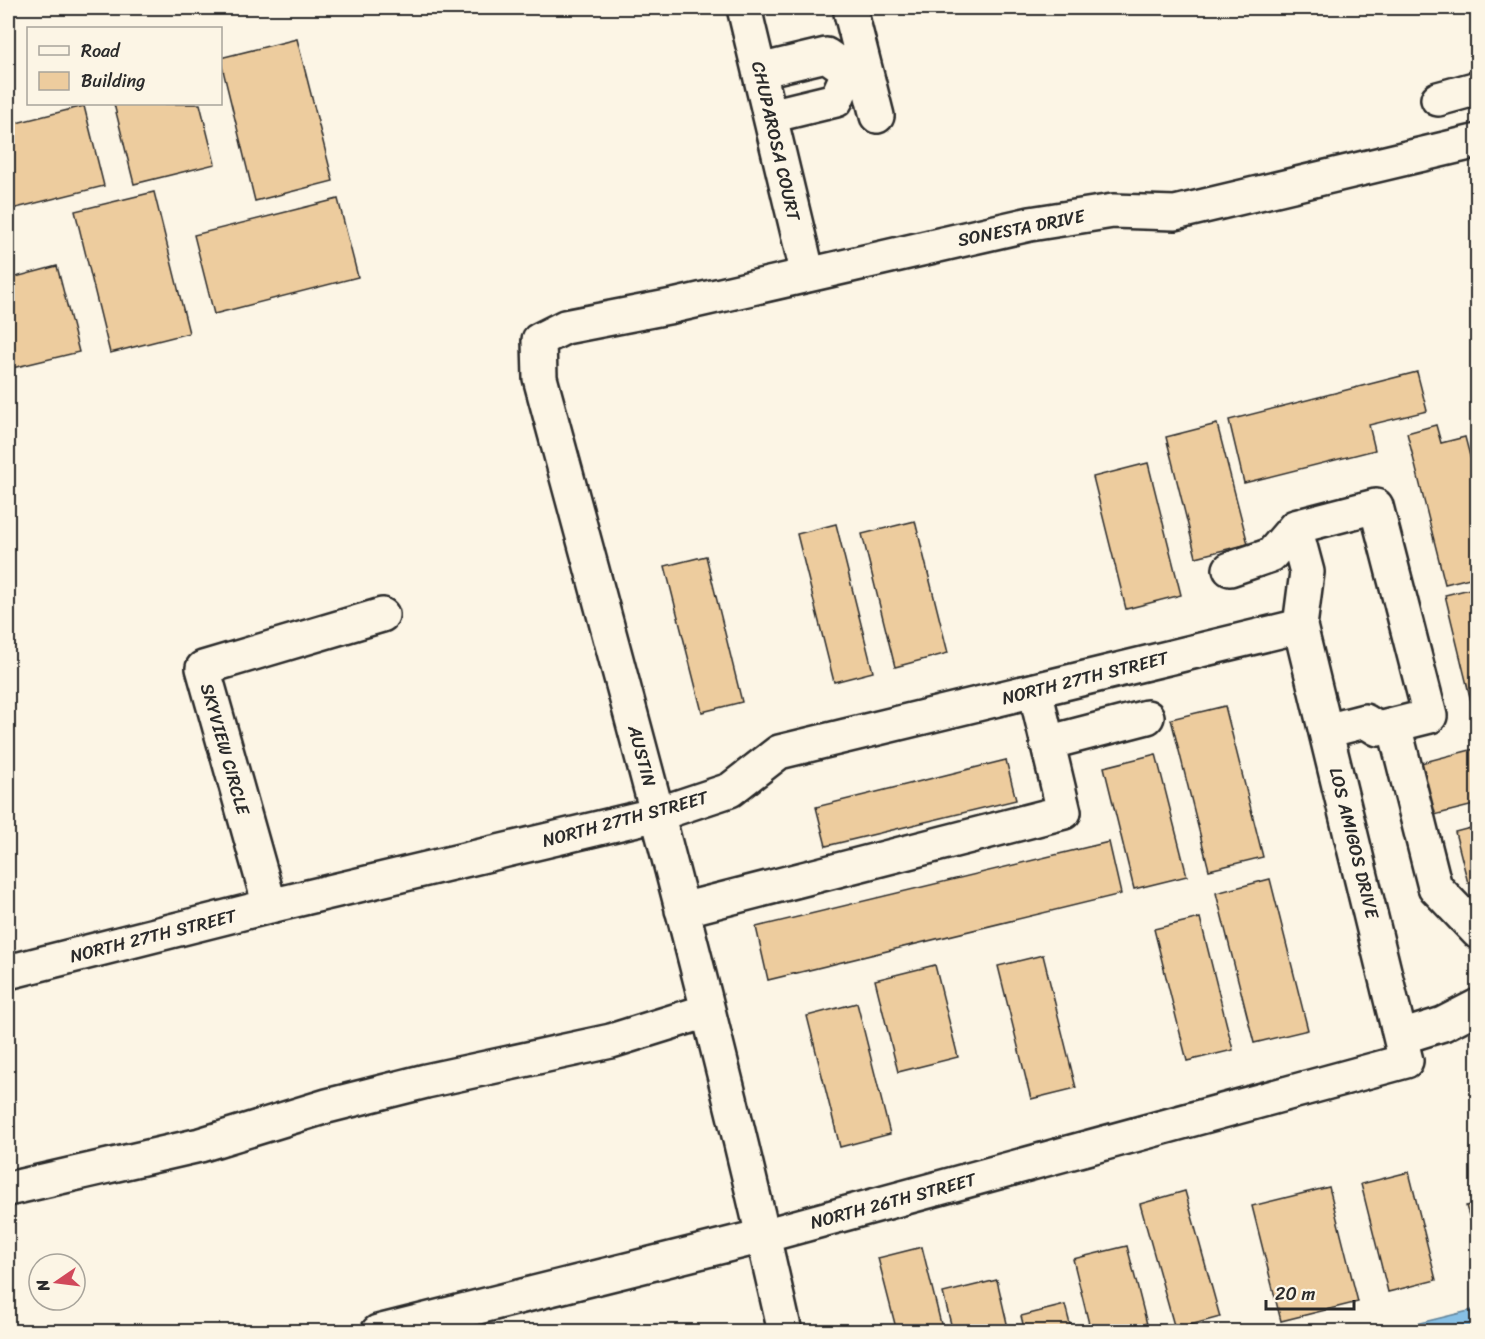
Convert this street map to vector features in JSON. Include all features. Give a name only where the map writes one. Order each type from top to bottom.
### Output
[{"type":"street","name":"CHUPAROSA COURT","points":[[744,8],[808,275]]},
{"type":"street","points":[[851,13],[857,69],[877,116]]},
{"type":"street","points":[[759,71],[826,55],[857,69]]},
{"type":"street","points":[[770,116],[836,100],[857,69]]},
{"type":"street","points":[[1438,99],[1478,88]]},
{"type":"street","name":"SONESTA DRIVE","points":[[565,327],[673,306],[1030,224],[1113,211],[1175,213],[1478,141]]},
{"type":"street","name":"AUSTIN","points":[[565,327],[538,340],[540,378],[658,814],[764,1236],[785,1332]]},
{"type":"street","points":[[1230,569],[1271,555],[1295,526],[1376,506],[1430,716],[1386,727],[1370,741],[1329,741]]},
{"type":"street","points":[[1295,526],[1307,572],[1300,626]]},
{"type":"street","name":"SKYVIEW CIRCLE","points":[[270,906],[202,668],[382,615]]},
{"type":"street","name":"NORTH 27TH STREET","points":[[8,972],[270,906],[658,814],[730,790],[780,752],[1300,626]]},
{"type":"street","name":"LOS AMIGOS DRIVE","points":[[1300,626],[1403,1049]]},
{"type":"street","points":[[682,910],[1064,812],[1035,690]]},
{"type":"street","points":[[1047,743],[1147,717]]},
{"type":"street","points":[[1386,727],[1435,887],[1478,932]]},
{"type":"street","name":"NORTH 26TH STREET","points":[[378,1332],[764,1236],[1403,1049],[1478,1006]]},
{"type":"street","points":[[8,1189],[200,1145],[327,1106],[426,1081],[610,1041],[707,1011]]},
{"type":"water","points":[[1477,1309],[1477,1331],[1387,1331]]},
{"type":"building","points":[[297,39],[333,181],[255,201],[222,66],[222,58]]},
{"type":"building","points":[[114,105],[200,105],[215,164],[134,184]]},
{"type":"building","points":[[84,106],[104,186],[8,210],[8,125]]},
{"type":"building","points":[[154,192],[189,333],[110,353],[75,211]]},
{"type":"building","points":[[338,199],[358,277],[214,314],[194,235]]},
{"type":"building","points":[[57,266],[79,352],[8,369],[8,279]]},
{"type":"building","points":[[1417,372],[1427,411],[1369,425],[1375,450],[1244,483],[1229,420]]},
{"type":"building","points":[[1217,424],[1248,544],[1196,557],[1166,437]]},
{"type":"building","points":[[1436,425],[1441,443],[1465,437],[1478,487],[1478,576],[1445,584],[1407,433]]},
{"type":"building","points":[[1148,463],[1181,595],[1126,609],[1093,477]]},
{"type":"building","points":[[915,521],[948,653],[895,667],[862,534]]},
{"type":"building","points":[[836,524],[873,672],[834,682],[797,534]]},
{"type":"building","points":[[706,556],[742,702],[702,712],[665,566]]},
{"type":"building","points":[[1478,587],[1478,726],[1477,726],[1445,595]]},
{"type":"building","points":[[1225,706],[1263,857],[1209,870],[1171,719]]},
{"type":"building","points":[[1478,748],[1478,804],[1430,816],[1417,764]]},
{"type":"building","points":[[1156,754],[1187,876],[1134,889],[1104,767]]},
{"type":"building","points":[[1006,760],[1016,800],[826,846],[816,807]]},
{"type":"building","points":[[1478,826],[1478,881],[1468,883],[1455,832]]},
{"type":"building","points":[[1109,842],[1121,894],[768,980],[756,927]]},
{"type":"building","points":[[1270,879],[1308,1030],[1254,1043],[1216,893]]},
{"type":"building","points":[[1200,918],[1233,1050],[1187,1061],[1154,929]]},
{"type":"building","points":[[1043,955],[1076,1088],[1031,1099],[998,966]]},
{"type":"building","points":[[935,965],[958,1057],[898,1072],[875,980]]},
{"type":"building","points":[[857,1003],[890,1134],[840,1147],[807,1016]]},
{"type":"building","points":[[1409,1172],[1436,1280],[1388,1292],[1361,1184]]},
{"type":"building","points":[[1329,1187],[1358,1302],[1281,1321],[1252,1206]]},
{"type":"building","points":[[1185,1191],[1220,1317],[1175,1329],[1140,1204]]},
{"type":"building","points":[[1478,1203],[1478,1245],[1466,1206]]},
{"type":"building","points":[[1127,1246],[1149,1332],[1091,1332],[1073,1259]]},
{"type":"building","points":[[922,1247],[943,1332],[897,1332],[878,1258]]},
{"type":"building","points":[[997,1280],[1009,1332],[953,1332],[943,1293]]},
{"type":"building","points":[[1065,1305],[1072,1332],[1025,1332],[1021,1316]]}]
